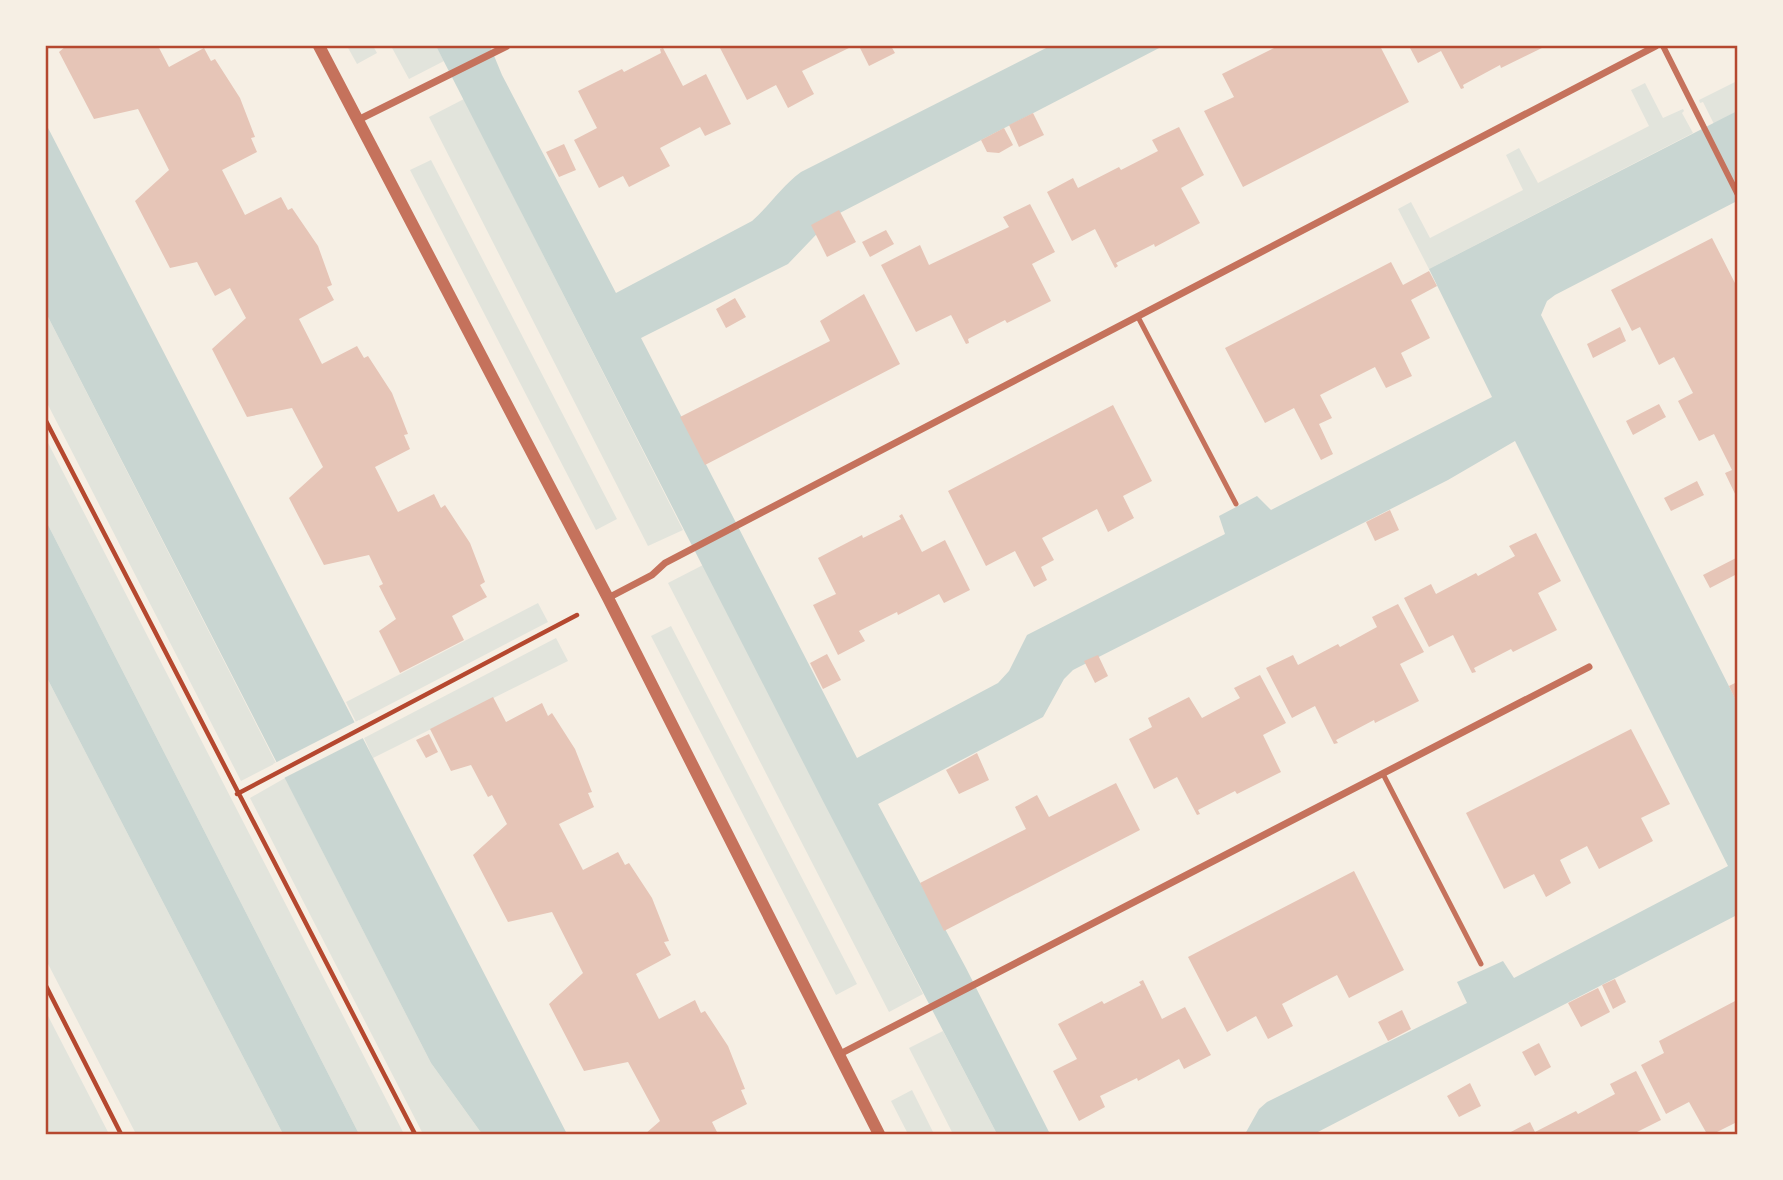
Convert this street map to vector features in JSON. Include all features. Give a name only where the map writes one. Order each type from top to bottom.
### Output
[{"type":"street","points":[[319,46],[608,598],[879,1135]]},
{"type":"street","points":[[358,120],[507,46]]},
{"type":"street","points":[[608,598],[652,575],[665,563],[1657,46]]},
{"type":"street","points":[[1663,46],[1738,195]]},
{"type":"street","points":[[838,1055],[1589,667]]},
{"type":"lane","points":[[1138,317],[1236,504]]},
{"type":"lane","points":[[1383,774],[1481,964]]},
{"type":"path","points":[[46,421],[415,1135]]},
{"type":"path","points":[[237,794],[608,598]]},
{"type":"path","points":[[46,986],[121,1135]]},
{"type":"shaded area","points":[[347,46],[373,46],[377,53],[357,64]]},
{"type":"shaded area","points":[[391,46],[436,46],[444,61],[409,79]]},
{"type":"shaded area","points":[[436,46],[490,46],[502,75],[616,293],[752,221],[801,172],[1050,46],[1163,46],[834,216],[788,264],[641,338],[857,758],[998,683],[1009,671],[1027,635],[1225,534],[1219,516],[1257,496],[1271,510],[1492,397],[1429,269],[1737,111],[1737,201],[1555,295],[1547,301],[1541,315],[1737,702],[1737,915],[1314,1134],[1245,1134],[1259,1109],[1267,1102],[1467,1003],[1457,982],[1503,961],[1514,978],[1728,866],[1515,441],[1448,480],[1073,670],[1064,679],[1043,717],[878,804],[966,968],[1050,1134],[997,1134]]},
{"type":"shaded area","points":[[1737,81],[1737,111],[1714,124],[1703,102],[1700,103],[1699,100]]},
{"type":"shaded area","points":[[1645,83],[1663,118],[1683,109],[1682,113],[1693,133],[1429,269],[1398,209],[1411,202],[1430,238],[1523,190],[1506,155],[1519,148],[1538,183],[1649,126],[1631,90]]},
{"type":"shaded area","points":[[464,99],[683,530],[648,546],[429,117]]},
{"type":"shaded area","points":[[46,124],[567,1134],[482,1134],[431,1063],[46,313]]},
{"type":"shaded area","points":[[431,160],[617,519],[596,530],[410,170]]},
{"type":"shaded area","points":[[46,313],[276,763],[241,781],[46,401]]},
{"type":"shaded area","points":[[46,439],[404,1134],[359,1134],[46,521]]},
{"type":"shaded area","points":[[46,521],[359,1134],[283,1134],[46,676]]},
{"type":"shaded area","points":[[703,565],[923,994],[889,1012],[668,583]]},
{"type":"shaded area","points":[[538,603],[548,622],[356,722],[346,702]]},
{"type":"shaded area","points":[[671,626],[857,984],[836,995],[651,636]]},
{"type":"shaded area","points":[[556,638],[568,661],[373,758],[364,738]]},
{"type":"shaded area","points":[[46,676],[283,1134],[136,1134],[46,960]]},
{"type":"shaded area","points":[[285,778],[431,1063],[482,1134],[423,1134],[250,798]]},
{"type":"shaded area","points":[[46,1012],[109,1134],[46,1134]]},
{"type":"shaded area","points":[[943,1031],[997,1134],[953,1134],[909,1048]]},
{"type":"shaded area","points":[[912,1090],[934,1134],[908,1134],[891,1101]]},
{"type":"pier","points":[[359,720],[367,736],[282,779],[273,764]]},
{"type":"building","points":[[66,46],[158,46],[169,67],[204,48],[211,61],[215,59],[240,98],[255,137],[251,138],[257,152],[222,170],[245,215],[281,197],[288,210],[292,208],[318,246],[332,285],[327,287],[334,300],[299,319],[322,364],[357,346],[364,358],[368,356],[392,393],[408,434],[404,435],[410,449],[375,467],[398,512],[434,494],[441,508],[445,505],[470,543],[485,582],[480,585],[487,597],[452,616],[464,640],[400,673],[379,631],[396,619],[379,586],[383,584],[369,555],[324,565],[289,498],[323,467],[292,408],[247,417],[212,349],[246,318],[230,288],[215,296],[197,262],[170,268],[135,201],[169,170],[138,109],[94,119],[59,52]]},
{"type":"building","points":[[719,46],[853,46],[802,71],[814,94],[788,108],[776,85],[747,100]]},
{"type":"building","points":[[859,46],[891,46],[895,53],[869,66]]},
{"type":"building","points":[[1278,46],[1380,46],[1409,102],[1243,187],[1204,111],[1234,97],[1222,74]]},
{"type":"building","points":[[1409,46],[1546,46],[1501,68],[1500,65],[1463,85],[1464,88],[1461,89],[1441,51],[1418,63]]},
{"type":"building","points":[[663,48],[683,86],[706,74],[731,124],[705,136],[700,127],[660,148],[670,166],[629,187],[623,176],[599,188],[574,140],[597,128],[578,91],[622,69],[624,72],[661,53],[660,49]]},
{"type":"building","points":[[1033,113],[1044,135],[1019,147],[1009,125]]},
{"type":"building","points":[[1179,127],[1204,175],[1181,188],[1200,223],[1155,247],[1154,244],[1116,263],[1118,266],[1115,268],[1095,229],[1072,241],[1047,192],[1073,178],[1078,188],[1119,167],[1121,170],[1158,151],[1152,140]]},
{"type":"building","points":[[1004,128],[1013,145],[999,153],[987,152],[981,140]]},
{"type":"building","points":[[564,144],[576,170],[559,177],[546,152]]},
{"type":"building","points":[[1030,204],[1055,252],[1032,264],[1051,301],[1007,323],[1005,320],[968,339],[969,343],[966,344],[951,315],[916,332],[881,265],[920,245],[929,265],[1009,227],[1003,217]]},
{"type":"building","points":[[839,210],[856,242],[827,257],[811,225]]},
{"type":"building","points":[[886,230],[894,244],[870,257],[862,242]]},
{"type":"building","points":[[1712,238],[1737,287],[1737,498],[1725,473],[1732,470],[1714,434],[1699,441],[1678,401],[1693,393],[1674,357],[1659,365],[1640,327],[1632,331],[1611,290]]},
{"type":"building","points":[[1391,262],[1403,285],[1429,271],[1437,286],[1411,300],[1430,338],[1401,353],[1412,376],[1386,388],[1375,367],[1320,395],[1332,418],[1319,424],[1333,454],[1321,460],[1294,408],[1265,423],[1225,348]]},
{"type":"building","points":[[864,294],[900,364],[705,465],[680,417],[830,341],[820,321]]},
{"type":"building","points":[[735,298],[746,317],[726,328],[716,309]]},
{"type":"building","points":[[1620,327],[1626,341],[1593,358],[1587,344]]},
{"type":"building","points":[[1659,404],[1666,417],[1633,435],[1626,421]]},
{"type":"building","points":[[1113,405],[1152,481],[1123,496],[1134,518],[1108,532],[1097,509],[1042,538],[1054,560],[1041,567],[1047,580],[1034,587],[1015,551],[986,566],[948,491]]},
{"type":"building","points":[[1697,481],[1704,495],[1671,511],[1664,498]]},
{"type":"building","points":[[1390,510],[1399,530],[1375,541],[1366,522]]},
{"type":"building","points":[[902,514],[922,552],[945,540],[970,590],[944,603],[939,594],[898,615],[897,612],[859,631],[865,641],[838,655],[813,605],[836,594],[818,558],[862,535],[863,538],[901,519],[899,516]]},
{"type":"building","points":[[1536,533],[1561,581],[1538,593],[1557,630],[1513,652],[1511,649],[1474,668],[1476,672],[1472,673],[1453,635],[1429,647],[1404,598],[1431,584],[1436,594],[1476,573],[1478,576],[1515,556],[1509,546]]},
{"type":"building","points":[[1736,558],[1737,574],[1710,588],[1703,575]]},
{"type":"building","points":[[1398,604],[1424,652],[1400,664],[1419,701],[1375,723],[1374,720],[1336,740],[1338,743],[1334,744],[1315,706],[1292,718],[1266,668],[1293,655],[1298,665],[1338,644],[1340,647],[1377,627],[1372,617]]},
{"type":"building","points":[[827,654],[841,680],[823,689],[810,663]]},
{"type":"building","points":[[1098,655],[1108,676],[1095,683],[1084,661]]},
{"type":"building","points":[[1260,675],[1286,723],[1263,735],[1281,772],[1237,794],[1235,791],[1198,810],[1200,814],[1197,815],[1177,777],[1154,789],[1129,739],[1152,727],[1148,718],[1189,697],[1202,718],[1240,698],[1234,688]]},
{"type":"building","points":[[1737,682],[1737,703],[1729,686]]},
{"type":"building","points":[[493,697],[506,722],[542,703],[548,716],[552,713],[575,749],[592,792],[588,793],[594,807],[559,824],[583,870],[618,852],[625,865],[629,863],[652,898],[669,941],[664,942],[671,955],[636,974],[659,1019],[695,1000],[701,1013],[705,1011],[728,1046],[745,1089],[741,1090],[747,1104],[712,1122],[718,1134],[645,1134],[660,1121],[628,1062],[584,1071],[549,1004],[583,973],[552,912],[508,922],[473,855],[507,824],[492,795],[488,797],[471,765],[451,771],[430,729]]},
{"type":"building","points":[[1631,729],[1670,804],[1641,818],[1653,841],[1599,869],[1587,846],[1560,860],[1571,883],[1546,897],[1534,874],[1504,889],[1466,813]]},
{"type":"building","points":[[429,734],[438,752],[426,758],[416,740]]},
{"type":"building","points":[[977,753],[989,780],[959,794],[946,770]]},
{"type":"building","points":[[1116,783],[1140,830],[944,931],[920,883],[1026,829],[1015,807],[1037,795],[1049,817]]},
{"type":"building","points":[[1354,871],[1404,970],[1349,998],[1337,975],[1282,1004],[1293,1026],[1268,1039],[1256,1016],[1227,1032],[1188,957]]},
{"type":"building","points":[[1615,979],[1626,1002],[1613,1009],[1602,985]]},
{"type":"building","points":[[1143,980],[1162,1019],[1185,1007],[1211,1055],[1184,1069],[1179,1059],[1138,1081],[1137,1078],[1100,1096],[1105,1107],[1079,1121],[1053,1071],[1077,1059],[1058,1024],[1102,1001],[1104,1004],[1141,985],[1139,982]]},
{"type":"building","points":[[1598,988],[1610,1012],[1581,1027],[1568,1003]]},
{"type":"building","points":[[1737,1000],[1737,1122],[1713,1134],[1707,1134],[1689,1102],[1666,1114],[1641,1065],[1664,1053],[1659,1041]]},
{"type":"building","points":[[1402,1010],[1411,1029],[1388,1041],[1378,1022]]},
{"type":"building","points":[[1539,1043],[1551,1067],[1535,1076],[1522,1052]]},
{"type":"building","points":[[1636,1071],[1661,1120],[1637,1132],[1639,1134],[1507,1134],[1530,1122],[1535,1132],[1576,1111],[1578,1114],[1615,1094],[1610,1084]]},
{"type":"building","points":[[1470,1083],[1481,1106],[1459,1117],[1447,1096]]}]
